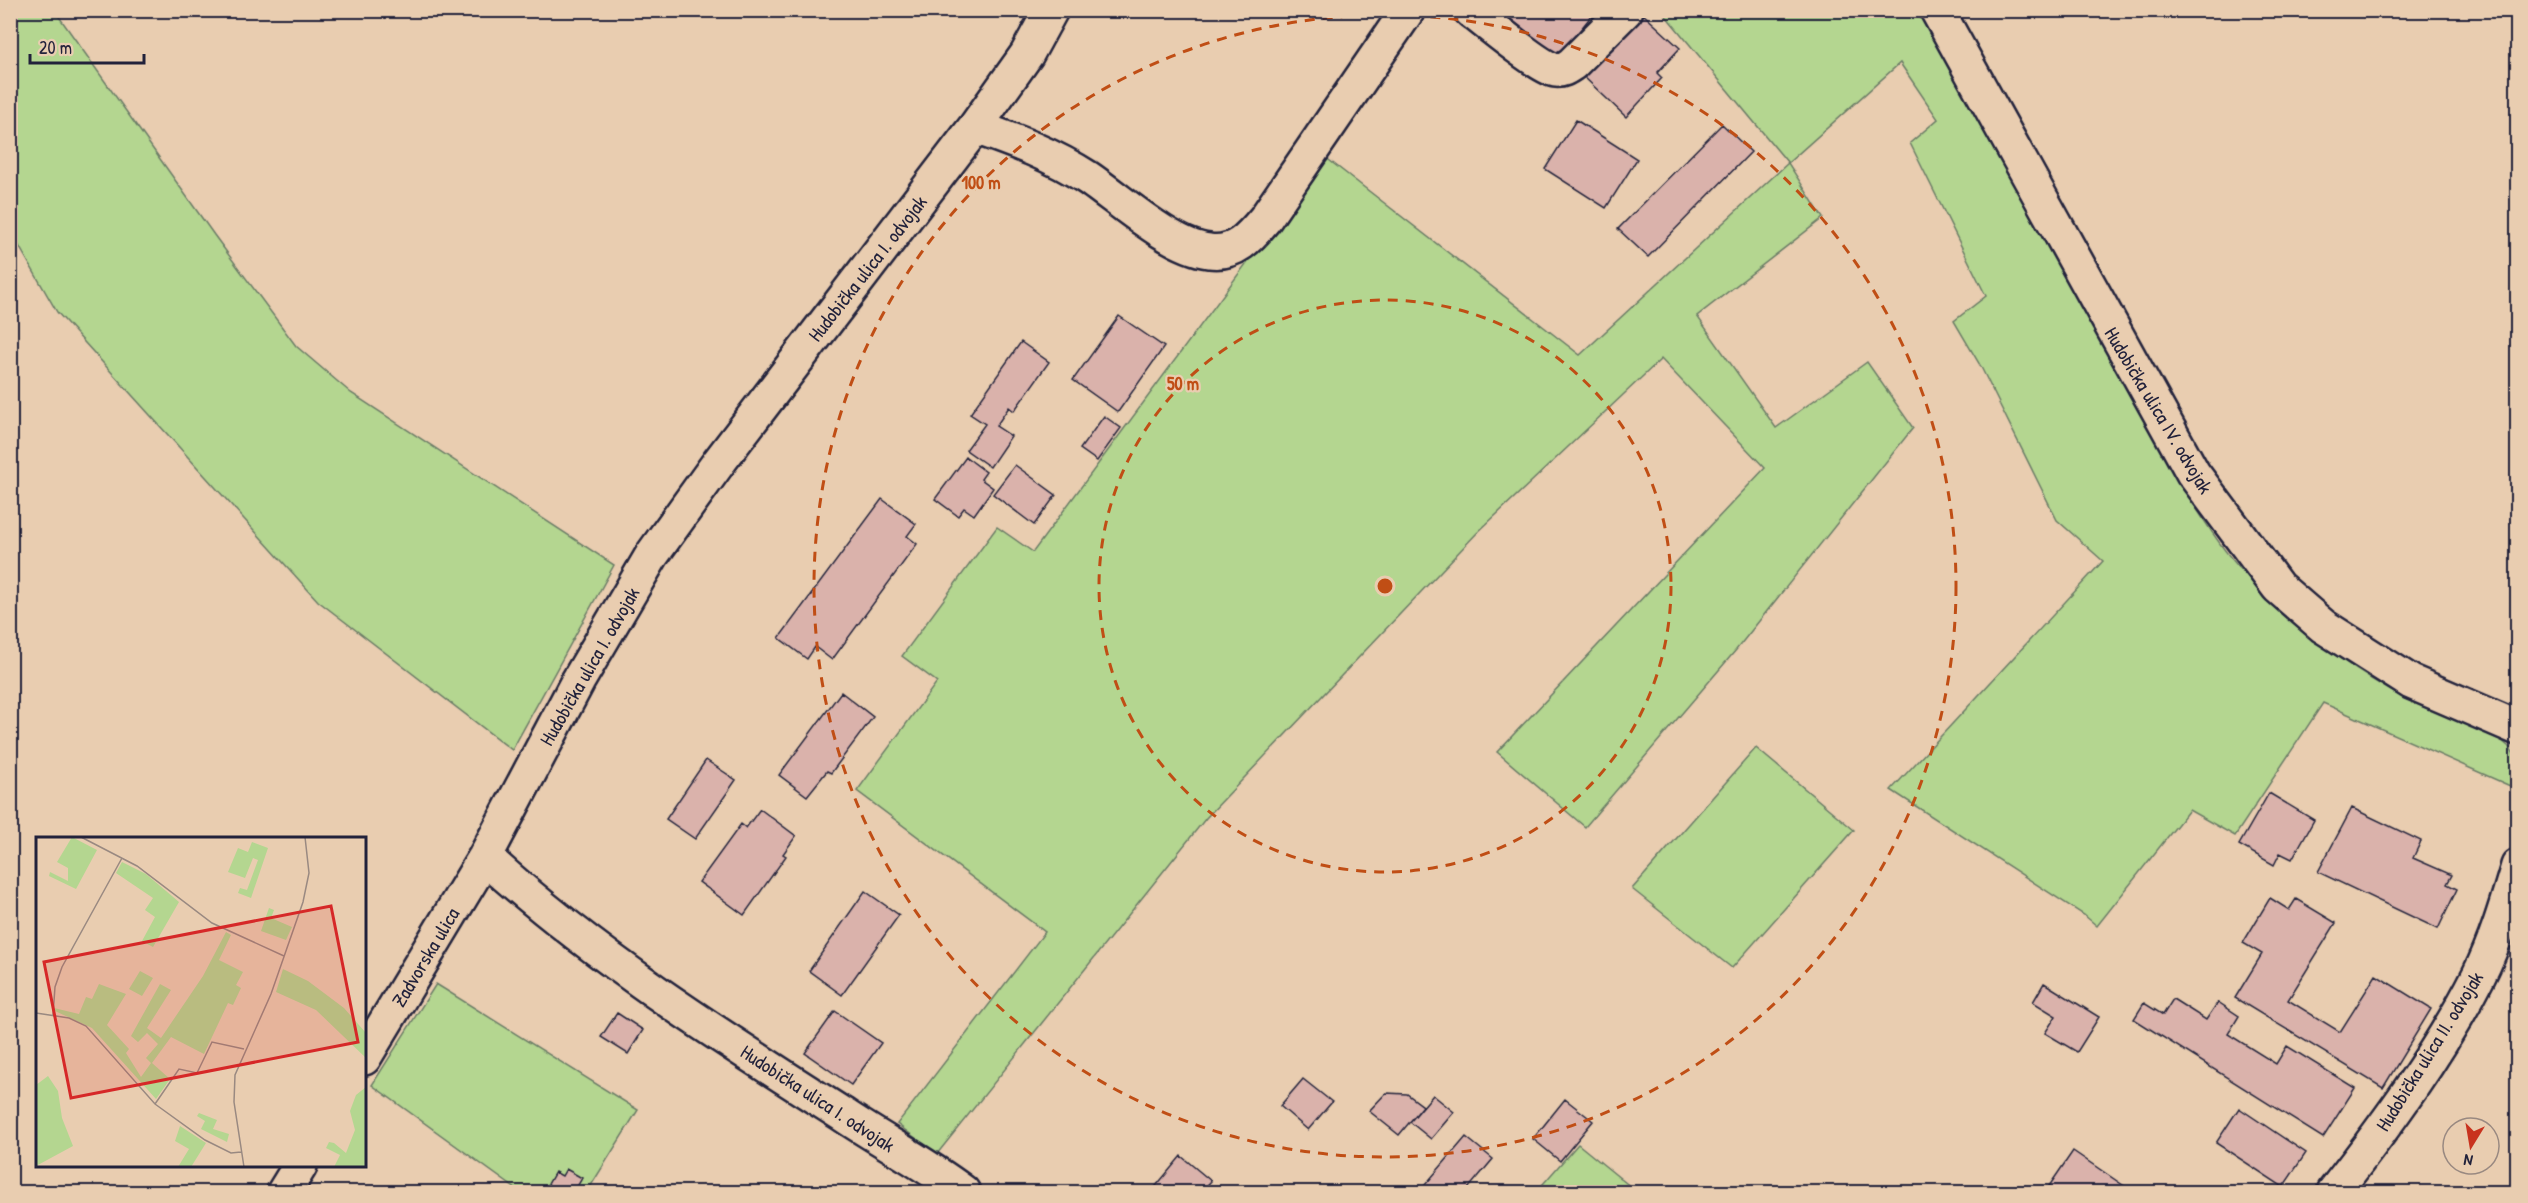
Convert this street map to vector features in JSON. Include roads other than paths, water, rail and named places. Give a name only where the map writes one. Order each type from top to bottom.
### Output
[{"type":"street","name":"Hudobička ulica I. odvojak","points":[[963,1192],[691,1015],[577,933],[522,891],[484,857],[578,681],[652,555],[767,399],[975,127],[1027,54],[1051,10]]},
{"type":"street","points":[[975,127],[1030,146],[1058,160],[1088,178],[1150,224],[1189,245],[1209,252],[1237,247],[1249,239],[1265,219],[1408,10]]},
{"type":"street","points":[[1470,10],[1542,63],[1556,70],[1564,69],[1572,64],[1626,10]]},
{"type":"street","name":"Hudobička ulica IV. odvojak","points":[[1936,10],[2193,473],[2278,587],[2323,626],[2411,682],[2517,728]]},
{"type":"street","name":"Zadvorska ulica","points":[[366,1055],[484,857]]},
{"type":"street","name":"Hudobička ulica II. odvojak","points":[[2334,1192],[2386,1125],[2480,974],[2505,909],[2517,866]]},
{"type":"street","points":[[284,1192],[299,1167]]}]
